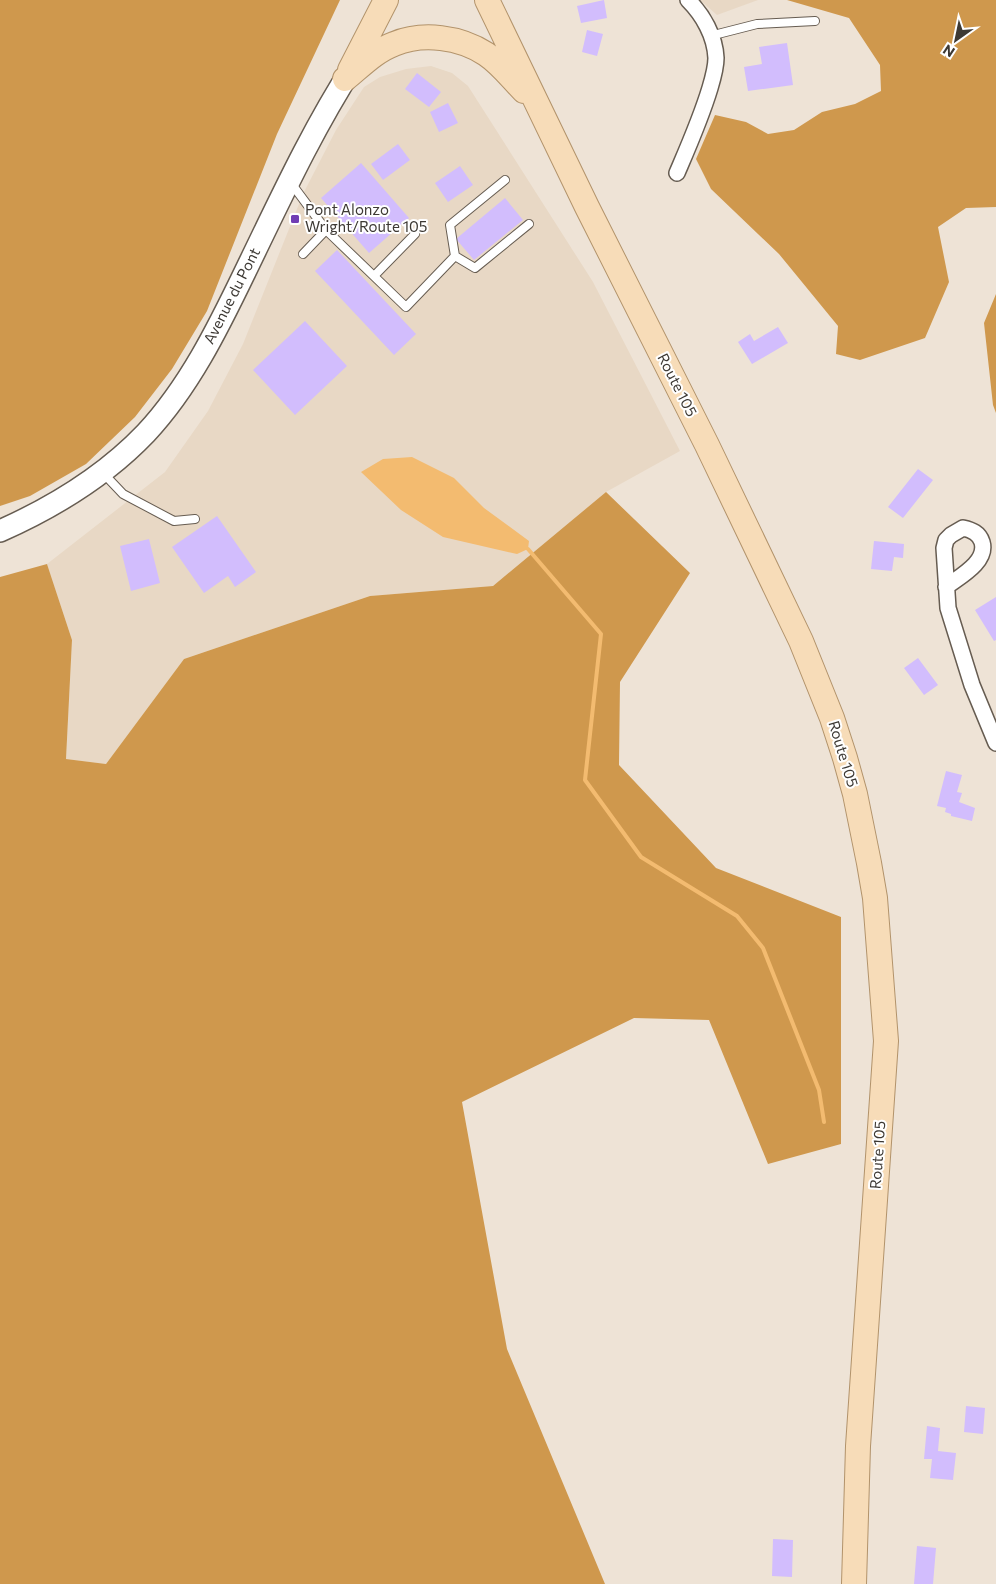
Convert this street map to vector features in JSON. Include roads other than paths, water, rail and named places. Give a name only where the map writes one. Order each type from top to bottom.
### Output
[{"type":"main road","points":[[344,79],[386,0]]},
{"type":"main road","name":"Avenue du Pont","points":[[0,532],[61,500],[119,459],[147,432],[185,383],[226,310],[289,181],[344,79],[397,0]]},
{"type":"main road","name":"Route 105","points":[[487,0],[587,207],[707,444],[801,642],[843,750],[863,829],[875,898],[886,1041],[858,1446],[854,1584]]},
{"type":"main road","points":[[344,79],[376,54],[394,44],[412,38],[454,40],[486,54],[502,67],[540,108]]},
{"type":"street","points":[[677,174],[703,113],[714,75],[716,58],[704,20],[688,0]]},
{"type":"street","points":[[946,587],[948,608],[972,685],[996,743]]},
{"type":"lane","points":[[710,36],[757,24],[815,21]]},
{"type":"lane","points":[[505,180],[450,225],[455,256],[475,268],[529,224]]},
{"type":"lane","points":[[289,181],[326,230],[406,307],[455,256]]},
{"type":"lane","points":[[303,254],[326,230]]},
{"type":"lane","points":[[374,276],[416,234]]},
{"type":"lane","points":[[102,472],[123,494],[174,521],[195,519]]},
{"type":"waterway","points":[[528,549],[601,634],[585,780],[641,857],[737,916],[763,948],[819,1090],[824,1122]]},
{"type":"place","name":"Pont Alonzo Wright/Route 105","points":[[295,219]]}]
